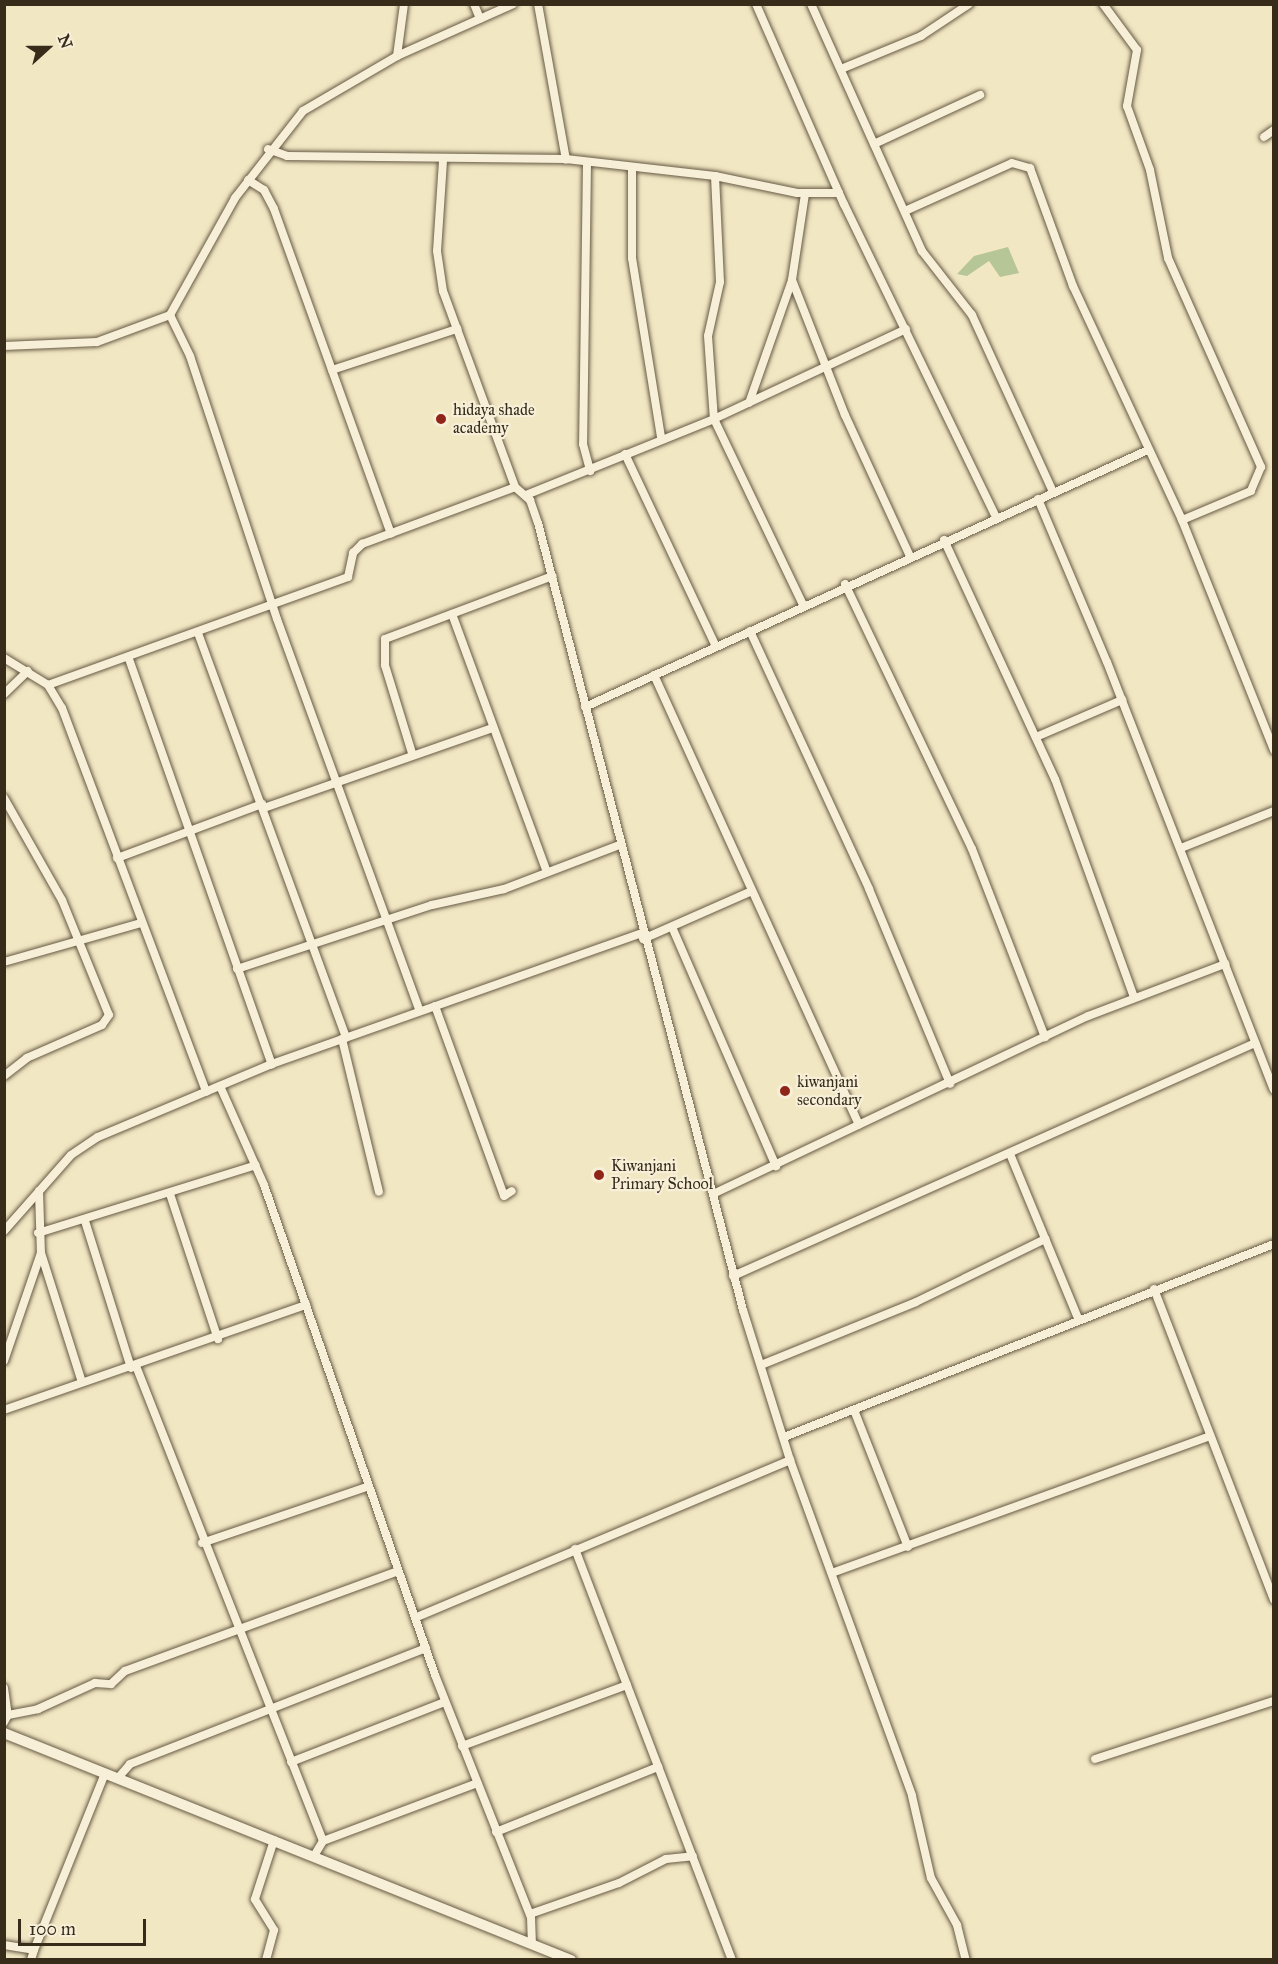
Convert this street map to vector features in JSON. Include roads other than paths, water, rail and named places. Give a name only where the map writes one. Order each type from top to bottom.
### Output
[{"type":"street","points":[[397,56],[404,4]]},
{"type":"street","points":[[474,4],[480,19]]},
{"type":"street","points":[[4,346],[97,342],[170,315],[268,149],[311,105],[397,56],[513,4]]},
{"type":"street","points":[[538,4],[566,159]]},
{"type":"street","points":[[756,4],[839,193],[996,517]]},
{"type":"street","points":[[811,4],[928,262],[976,322],[1053,492]]},
{"type":"street","points":[[841,69],[921,36],[969,4]]},
{"type":"street","points":[[1103,4],[1137,50],[1127,106],[1150,170],[1168,258],[1262,467],[1251,491],[1182,520]]},
{"type":"street","points":[[874,144],[980,96]]},
{"type":"street","points":[[1264,137],[1274,130]]},
{"type":"street","points":[[268,149],[287,156],[443,160],[566,159],[587,164],[715,176],[805,194],[839,193]]},
{"type":"street","points":[[443,160],[437,263],[457,329],[515,487],[526,495],[553,576],[642,936],[713,1194],[733,1276],[790,1460],[912,1796],[931,1878],[957,1925],[966,1959]]},
{"type":"street","points":[[905,211],[1012,163],[1030,168],[1072,286],[1182,520],[1274,750]]},
{"type":"street","points":[[587,164],[583,444],[590,471]]},
{"type":"street","points":[[632,169],[632,258],[661,438]]},
{"type":"street","points":[[715,176],[720,282],[708,336],[714,419],[803,605]]},
{"type":"street","points":[[248,180],[264,190],[274,209],[391,534]]},
{"type":"street","points":[[749,403],[792,280],[805,194]]},
{"type":"street","points":[[792,280],[826,366],[910,556]]},
{"type":"street","points":[[170,315],[190,356],[272,605],[385,921],[419,1009]]},
{"type":"street","points":[[332,370],[457,329]]},
{"type":"street","points":[[526,495],[590,471],[661,438],[714,419],[906,329]]},
{"type":"street","points":[[585,707],[715,644],[750,631],[844,584],[1148,450]]},
{"type":"street","points":[[625,454],[715,644]]},
{"type":"street","points":[[48,685],[129,659],[348,577],[356,549],[515,487]]},
{"type":"street","points":[[1038,499],[1122,700],[1274,1090]]},
{"type":"street","points":[[944,540],[1036,737],[1134,997]]},
{"type":"street","points":[[412,753],[385,665],[384,641],[553,576]]},
{"type":"street","points":[[844,584],[972,849],[1045,1037]]},
{"type":"street","points":[[452,614],[547,872]]},
{"type":"street","points":[[750,631],[869,889],[950,1084]]},
{"type":"street","points":[[198,633],[263,806],[344,1038],[379,1192]]},
{"type":"street","points":[[4,658],[48,685],[73,735],[141,923],[206,1092]]},
{"type":"street","points":[[129,659],[272,1064]]},
{"type":"street","points":[[4,694],[28,671]]},
{"type":"street","points":[[654,675],[859,1125]]},
{"type":"street","points":[[1036,737],[1122,700]]},
{"type":"street","points":[[117,858],[336,779],[493,728]]},
{"type":"street","points":[[4,798],[80,939],[107,1019],[19,1062],[4,1076]]},
{"type":"street","points":[[1181,848],[1274,811]]},
{"type":"street","points":[[237,969],[547,872],[619,845]]},
{"type":"street","points":[[4,1231],[39,1191],[86,1144],[272,1064],[419,1009],[435,1006],[672,927],[752,891]]},
{"type":"street","points":[[4,963],[141,923]]},
{"type":"street","points":[[672,927],[776,1166]]},
{"type":"street","points":[[713,1194],[1134,997],[1225,964]]},
{"type":"street","points":[[435,1006],[504,1196],[513,1191]]},
{"type":"street","points":[[733,1276],[1255,1043]]},
{"type":"street","points":[[220,1086],[256,1165],[398,1571],[417,1617],[426,1648],[462,1746],[530,1914],[532,1944]]},
{"type":"street","points":[[1010,1154],[1078,1318]]},
{"type":"street","points":[[38,1233],[85,1221],[256,1165]]},
{"type":"street","points":[[39,1191],[38,1233],[41,1253],[82,1382]]},
{"type":"street","points":[[170,1194],[218,1339]]},
{"type":"street","points":[[85,1221],[133,1367],[323,1841]]},
{"type":"street","points":[[761,1365],[916,1302],[1045,1239]]},
{"type":"street","points":[[784,1437],[1078,1318],[1274,1244]]},
{"type":"street","points":[[4,1361],[41,1253]]},
{"type":"street","points":[[1154,1289],[1274,1600]]},
{"type":"street","points":[[4,1410],[82,1382],[218,1339],[306,1305]]},
{"type":"street","points":[[854,1410],[908,1547]]},
{"type":"street","points":[[832,1573],[1210,1436]]},
{"type":"street","points":[[417,1617],[790,1460]]},
{"type":"street","points":[[202,1543],[369,1486]]},
{"type":"street","points":[[574,1549],[732,1959]]},
{"type":"street","points":[[4,1688],[6,1719],[38,1709],[94,1683],[111,1684],[125,1671],[398,1571]]},
{"type":"street","points":[[118,1778],[130,1764],[426,1648]]},
{"type":"street","points":[[462,1746],[627,1685]]},
{"type":"street","points":[[1095,1759],[1274,1701]]},
{"type":"street","points":[[291,1762],[446,1702]]},
{"type":"street","points":[[4,1733],[532,1944],[551,1956],[571,1959]]},
{"type":"street","points":[[496,1832],[658,1767]]},
{"type":"street","points":[[4,1945],[33,1955],[105,1773]]},
{"type":"street","points":[[314,1856],[323,1841],[477,1783]]},
{"type":"street","points":[[266,1959],[274,1930],[255,1899],[274,1840]]},
{"type":"street","points":[[530,1914],[619,1883],[666,1858],[693,1856]]},
{"type":"place","name":"hidaya shade academy","points":[[441,419]]},
{"type":"place","name":"kiwanjani secondary","points":[[785,1091]]},
{"type":"place","name":"Kiwanjani Primary School","points":[[599,1175]]}]
